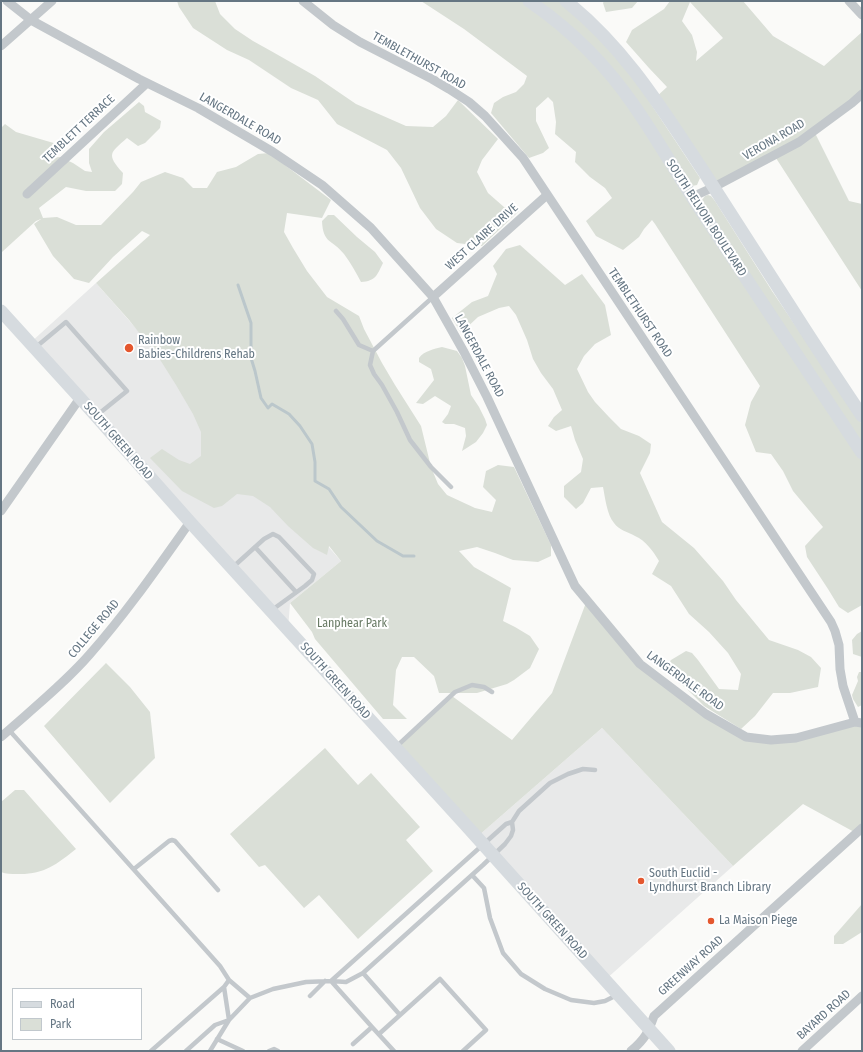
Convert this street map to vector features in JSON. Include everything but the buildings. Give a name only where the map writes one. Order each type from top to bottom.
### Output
[{"type":"street","name":"LANGERDALE ROAD","points":[[7,1],[31,20],[147,83],[198,108],[273,152],[322,185],[371,228],[433,297],[484,390],[575,586],[640,664],[706,714],[746,737],[771,740],[796,738],[858,723]]},
{"type":"street","points":[[1,46],[52,1]]},
{"type":"street","name":"TEMBLETHURST ROAD","points":[[303,1],[333,25],[360,42],[432,79],[469,102],[485,116],[523,158],[831,622],[839,646],[842,686],[858,723]]},
{"type":"street","name":"SOUTH BELVOIR BOULEVARD","points":[[529,1],[547,13],[570,33],[605,68],[635,107],[692,197],[862,453]]},
{"type":"street","name":"SOUTH BELVOIR BOULEVARD","points":[[566,1],[600,31],[623,56],[655,98],[862,416]]},
{"type":"street","points":[[849,1],[862,15]]},
{"type":"street","name":"TEMBLETT TERRACE","points":[[27,194],[147,83]]},
{"type":"street","name":"VERONA ROAD","points":[[692,197],[799,142],[862,94]]},
{"type":"street","name":"WEST CLAIRE DRIVE","points":[[433,297],[547,195]]},
{"type":"street","name":"SOUTH GREEN ROAD","points":[[1,311],[231,568],[494,856],[669,1051]]},
{"type":"street","points":[[1,511],[80,398]]},
{"type":"street","name":"COLLEGE ROAD","points":[[1,737],[56,688],[90,655],[123,615],[190,522]]},
{"type":"street","name":"GREENWAY ROAD","points":[[631,1051],[642,1041],[654,1016],[862,828]]},
{"type":"street","name":"BAYARD ROAD","points":[[802,1051],[862,996]]},
{"type":"lane","points":[[433,297],[373,351],[370,365],[397,412],[410,440],[431,467],[451,487]]},
{"type":"lane","points":[[336,311],[343,319],[359,345],[373,351]]},
{"type":"lane","points":[[35,349],[66,322],[127,390],[96,416]]},
{"type":"lane","points":[[231,568],[264,539],[274,534],[279,537],[308,567],[314,574],[312,580],[271,611]]},
{"type":"lane","points":[[255,547],[296,592]]},
{"type":"lane","points":[[395,748],[456,692],[472,685],[484,687],[492,692]]},
{"type":"lane","points":[[9,730],[220,966],[228,980],[250,998]]},
{"type":"lane","points":[[332,981],[506,824],[512,822],[519,811],[550,783],[568,774],[584,769],[595,770]]},
{"type":"lane","points":[[210,1051],[229,1020],[250,998],[273,989],[306,982],[346,982],[363,973],[494,856],[511,836],[513,830],[512,822]]},
{"type":"lane","points":[[134,869],[172,840],[175,841],[218,890]]},
{"type":"lane","points":[[472,875],[484,888],[490,918],[503,953],[521,974],[545,989],[572,1000],[594,1003],[605,1001],[618,995]]},
{"type":"lane","points":[[363,973],[400,1015]]},
{"type":"lane","points":[[379,1034],[440,979],[486,1030],[463,1051]]},
{"type":"lane","points":[[150,1051],[224,987],[228,980]]},
{"type":"lane","points":[[310,996],[325,981]]},
{"type":"lane","points":[[332,981],[394,1051]]},
{"type":"lane","points":[[224,987],[229,1020]]},
{"type":"lane","points":[[186,1051],[216,1025],[229,1020]]},
{"type":"lane","points":[[353,1044],[372,1027]]},
{"type":"lane","points":[[217,1039],[243,1051]]},
{"type":"lane","points":[[269,1051],[274,1049],[278,1051]]},
{"type":"shaded area","points":[[96,283],[341,561],[290,603],[288,630],[30,343]]},
{"type":"shaded area","points":[[602,728],[733,866],[605,980],[477,837]]},
{"type":"green space","points":[[177,1],[215,1],[220,14],[235,29],[253,41],[315,76],[356,104],[406,126],[433,127],[446,116],[458,100],[498,139],[482,160],[477,172],[488,193],[504,207],[519,211],[482,246],[457,243],[436,229],[420,208],[401,168],[387,150],[337,124],[318,100],[291,88],[249,60],[227,50],[193,28],[179,7]]},
{"type":"green space","points":[[421,1],[529,1],[605,68],[862,453],[862,605],[848,613],[839,607],[807,557],[805,546],[823,527],[793,491],[783,471],[771,454],[756,452],[745,425],[751,402],[760,386],[655,224],[652,220],[639,237],[623,250],[596,236],[586,221],[612,198],[605,188],[590,177],[575,162],[576,152],[555,134],[556,122],[553,102],[548,97],[536,108],[536,121],[549,148],[543,153],[529,158],[491,113],[494,103],[503,97],[516,92],[524,84],[527,76],[464,29]]},
{"type":"green space","points":[[539,1],[560,1],[604,40],[641,89],[700,178],[697,185],[692,186],[633,100]]},
{"type":"green space","points":[[604,1],[638,1],[632,8],[606,12],[603,3]]},
{"type":"green space","points":[[670,1],[743,1],[773,36],[824,66],[862,32],[862,94],[814,131],[849,201],[862,204],[862,291],[774,155],[714,187],[655,98],[667,87],[626,42],[632,30],[664,9]],"holes":[[[690,2],[723,38],[696,61],[697,52],[692,35],[682,21]]]},
{"type":"green space","name":"Lanphear Park","points":[[139,102],[144,106],[145,112],[161,121],[160,128],[145,143],[138,146],[127,138],[114,151],[112,158],[123,173],[122,184],[115,191],[86,191],[66,187],[39,208],[43,218],[57,217],[76,225],[101,225],[141,182],[165,172],[183,178],[193,188],[207,188],[217,172],[236,167],[258,154],[269,153],[331,200],[322,218],[287,213],[284,232],[307,271],[327,297],[359,316],[364,329],[382,363],[421,426],[431,467],[438,484],[447,495],[475,508],[492,512],[496,500],[483,487],[486,471],[498,465],[514,467],[551,545],[551,556],[538,562],[513,560],[477,547],[459,551],[474,567],[511,588],[503,621],[530,636],[539,649],[530,668],[514,680],[507,684],[477,693],[439,693],[434,676],[414,657],[402,657],[396,670],[393,705],[407,719],[383,719],[315,639],[312,632],[290,603],[341,561],[329,546],[327,555],[313,548],[288,526],[270,507],[253,496],[237,494],[222,506],[214,508],[182,491],[150,458],[162,449],[179,460],[190,464],[201,456],[201,432],[193,414],[159,358],[129,320],[96,283],[150,235],[142,231],[113,257],[89,283],[74,279],[53,256],[34,224],[41,219],[36,221],[2,252],[1,256],[1,128],[5,124],[16,132],[57,144],[55,151],[48,158],[60,157],[85,171],[92,172],[89,163],[89,149],[104,132]]},
{"type":"green space","points":[[708,195],[715,201],[772,291],[862,424],[862,447],[702,204],[702,200]]},
{"type":"green space","points":[[328,215],[334,215],[375,252],[383,263],[373,279],[361,282],[344,254],[326,238],[322,221]]},
{"type":"green space","points":[[520,245],[565,285],[582,274],[605,305],[611,335],[595,344],[584,356],[577,369],[588,392],[609,417],[621,429],[639,436],[651,444],[650,453],[640,473],[662,522],[694,548],[723,581],[736,600],[769,640],[798,650],[811,657],[821,668],[818,687],[790,693],[773,693],[755,716],[741,729],[704,706],[687,689],[663,670],[671,660],[686,651],[692,653],[719,689],[738,690],[741,674],[728,653],[709,632],[689,614],[671,586],[652,574],[659,561],[649,547],[639,538],[621,529],[614,523],[608,511],[603,487],[591,488],[583,503],[576,509],[564,497],[564,486],[581,472],[583,459],[571,426],[556,431],[548,426],[554,417],[562,410],[553,389],[533,359],[527,340],[516,315],[509,306],[499,308],[478,317],[461,333],[452,318],[472,302],[488,296],[497,274],[493,266],[506,249]]},
{"type":"green space","points":[[442,347],[457,351],[462,358],[471,395],[479,407],[487,425],[476,442],[462,451],[466,436],[465,428],[442,422],[448,414],[451,406],[435,396],[423,404],[416,403],[434,380],[431,369],[419,362],[419,358],[426,352]]},
{"type":"green space","points":[[587,600],[640,664],[746,737],[771,740],[862,723],[862,828],[856,833],[803,804],[733,866],[602,728],[477,837],[395,748],[452,696],[512,740],[552,693]]},
{"type":"green space","points":[[862,631],[862,657],[853,654],[852,640]]},
{"type":"green space","points":[[106,663],[130,687],[150,712],[155,758],[110,803],[44,726]]},
{"type":"green space","points":[[859,672],[862,672],[862,705],[858,707],[852,695],[858,681],[857,677]]},
{"type":"green space","points":[[325,748],[358,785],[371,773],[420,827],[406,840],[433,871],[358,939],[319,895],[304,908],[265,865],[259,867],[230,834]]},
{"type":"green space","points":[[15,790],[24,790],[76,849],[62,860],[42,871],[26,874],[9,874],[1,872],[1,802]]},
{"type":"green space","points":[[862,904],[862,932],[843,944],[834,944],[834,936]]},
{"type":"waterway","points":[[238,285],[251,323],[251,358],[261,398],[268,408],[272,404],[289,414],[300,426],[312,444],[315,462],[315,481],[329,489],[341,507],[377,541],[403,556],[414,556]]},
{"type":"place","name":"Rainbow Babies-Childrens Rehab","points":[[129,348]]},
{"type":"place","name":"South Euclid - Lyndhurst Branch Library","points":[[641,881]]},
{"type":"place","name":"La Maison Piege","points":[[711,921]]}]
